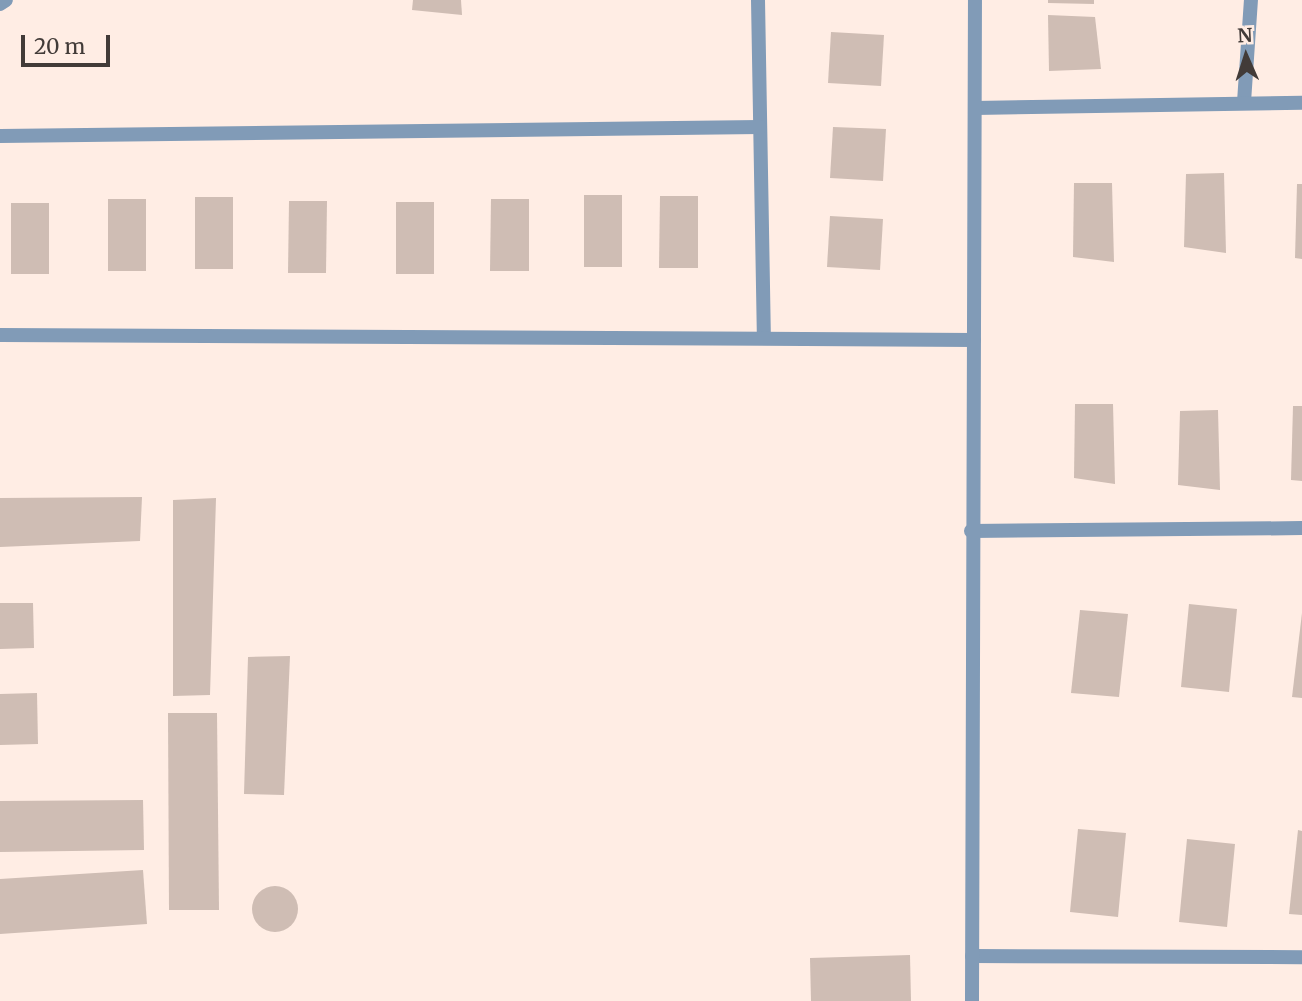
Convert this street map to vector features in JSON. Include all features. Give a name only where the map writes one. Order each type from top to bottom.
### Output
[{"type":"street","points":[[0,4],[6,0]]},
{"type":"street","points":[[758,0],[764,334]]},
{"type":"street","points":[[972,1001],[971,531],[975,0]]},
{"type":"street","points":[[1244,102],[1251,0]]},
{"type":"street","points":[[975,108],[1302,103]]},
{"type":"street","points":[[0,136],[760,127]]},
{"type":"street","points":[[0,335],[764,334],[974,341]]},
{"type":"street","points":[[971,531],[1302,528]]},
{"type":"street","points":[[972,956],[1302,957]]},
{"type":"building","points":[[413,0],[461,0],[462,15],[412,10]]},
{"type":"building","points":[[1048,0],[1094,0],[1094,4],[1048,3]]},
{"type":"building","points":[[1048,15],[1095,17],[1101,69],[1049,71]]},
{"type":"building","points":[[831,32],[884,35],[881,86],[828,83]]},
{"type":"building","points":[[833,127],[886,129],[883,181],[830,178]]},
{"type":"building","points":[[1224,173],[1226,253],[1184,247],[1186,174]]},
{"type":"building","points":[[1074,183],[1112,183],[1114,262],[1073,257]]},
{"type":"building","points":[[1297,184],[1302,184],[1302,259],[1295,258]]},
{"type":"building","points":[[584,195],[622,195],[622,267],[584,267]]},
{"type":"building","points":[[660,196],[698,196],[698,268],[659,268]]},
{"type":"building","points":[[195,197],[233,197],[233,269],[195,269]]},
{"type":"building","points":[[108,199],[146,199],[146,271],[108,271]]},
{"type":"building","points":[[491,199],[529,199],[529,271],[490,271]]},
{"type":"building","points":[[289,201],[327,201],[326,273],[288,273]]},
{"type":"building","points":[[396,202],[434,202],[434,274],[396,274]]},
{"type":"building","points":[[11,203],[49,203],[49,274],[11,274]]},
{"type":"building","points":[[830,216],[883,219],[880,270],[827,267]]},
{"type":"building","points":[[1075,404],[1113,404],[1115,484],[1074,478]]},
{"type":"building","points":[[1293,406],[1302,406],[1302,481],[1291,480]]},
{"type":"building","points":[[1218,410],[1220,490],[1178,485],[1180,411]]},
{"type":"building","points":[[142,497],[140,541],[0,547],[0,498]]},
{"type":"building","points":[[216,498],[210,695],[173,696],[173,500]]},
{"type":"building","points":[[0,603],[33,603],[34,648],[0,649]]},
{"type":"building","points":[[1189,604],[1237,609],[1229,692],[1181,687]]},
{"type":"building","points":[[1080,610],[1128,614],[1119,697],[1071,693]]},
{"type":"building","points":[[1302,613],[1302,698],[1292,697]]},
{"type":"building","points":[[290,656],[284,795],[244,794],[248,657]]},
{"type":"building","points":[[37,693],[38,744],[0,745],[0,694]]},
{"type":"building","points":[[168,713],[217,713],[219,910],[169,910]]},
{"type":"building","points":[[143,800],[144,850],[0,852],[0,801]]},
{"type":"building","points":[[1078,829],[1126,833],[1118,917],[1070,912]]},
{"type":"building","points":[[1298,830],[1302,831],[1302,915],[1289,914]]},
{"type":"building","points":[[1187,839],[1235,844],[1227,927],[1179,922]]},
{"type":"building","points":[[143,870],[147,924],[0,934],[0,879]]},
{"type":"building","points":[[275,886],[291,893],[298,909],[291,925],[275,932],[259,925],[252,909],[259,893]]},
{"type":"building","points":[[910,955],[911,1001],[811,1001],[810,958]]}]
